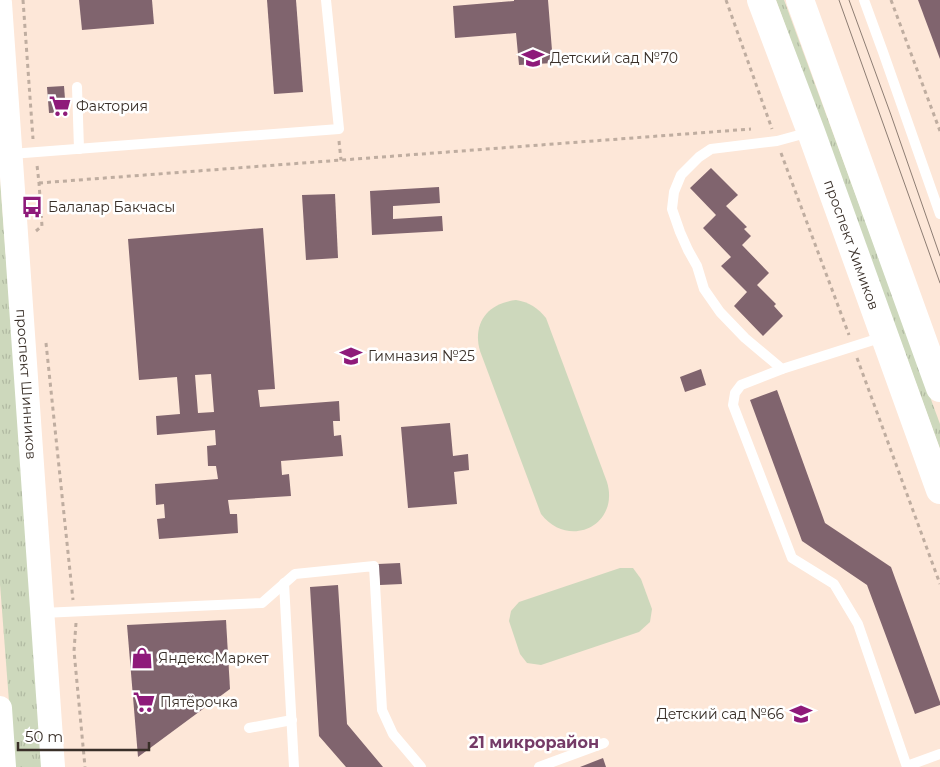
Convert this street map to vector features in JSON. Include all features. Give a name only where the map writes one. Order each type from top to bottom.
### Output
[{"type":"main road","name":"проспект Химиков","points":[[761,0],[811,132],[940,490]]},
{"type":"main road","points":[[800,0],[940,388]]},
{"type":"street","name":"проспект Шинников","points":[[0,5],[53,767]]},
{"type":"street","points":[[0,708],[4,767]]},
{"type":"lane","points":[[10,154],[339,129],[326,0]]},
{"type":"lane","points":[[864,0],[940,214]]},
{"type":"lane","points":[[77,87],[79,149]]},
{"type":"lane","points":[[782,369],[745,338],[720,312],[704,289],[672,209],[674,192],[681,175],[699,157],[711,149],[777,141],[811,132]]},
{"type":"lane","points":[[884,337],[782,369],[741,385],[735,393],[733,405],[792,558],[834,584],[858,624],[907,766],[940,754]]},
{"type":"lane","points":[[42,613],[262,603],[295,574],[374,566],[382,710],[393,734],[421,767]]},
{"type":"lane","points":[[284,583],[294,767]]},
{"type":"lane","points":[[250,728],[292,720]]},
{"type":"lane","points":[[539,767],[604,743]]},
{"type":"path","points":[[23,0],[32,130],[42,226],[34,232]]},
{"type":"path","points":[[726,0],[940,584]]},
{"type":"path","points":[[892,0],[940,132]]},
{"type":"path","points":[[762,128],[772,127]]},
{"type":"path","points":[[339,129],[340,160]]},
{"type":"path","points":[[39,183],[752,129]]},
{"type":"path","points":[[45,339],[74,611],[74,651],[85,767]]},
{"type":"path","points":[[75,623],[83,622]]},
{"type":"green space","points":[[776,0],[784,0],[940,424],[940,449]]},
{"type":"green space","points":[[0,179],[45,767],[14,767],[0,584]]},
{"type":"green space","points":[[516,300],[533,306],[546,318],[607,482],[609,497],[606,510],[599,521],[589,528],[578,531],[565,530],[552,525],[541,514],[480,351],[478,332],[484,316],[497,305]]},
{"type":"green space","points":[[620,568],[633,568],[641,579],[652,609],[650,622],[639,632],[541,665],[527,663],[520,654],[509,621],[511,611],[519,602]]},
{"type":"building","points":[[79,0],[152,0],[154,24],[82,30]]},
{"type":"building","points":[[267,0],[296,0],[303,92],[274,94]]},
{"type":"building","points":[[514,0],[548,0],[553,63],[519,65],[516,33],[455,38],[453,6]]},
{"type":"building","points":[[918,0],[940,0],[940,59]]},
{"type":"building","points":[[64,86],[66,112],[49,113],[47,87]]},
{"type":"building","points":[[711,168],[738,195],[726,206],[747,227],[744,229],[751,236],[742,245],[769,273],[757,285],[776,304],[774,306],[783,316],[763,336],[734,306],[747,292],[721,266],[731,257],[703,228],[716,215],[690,188]]},
{"type":"building","points":[[439,187],[440,203],[393,206],[393,219],[442,216],[443,231],[372,235],[370,191]]},
{"type":"building","points":[[335,194],[338,258],[306,260],[302,195]]},
{"type":"building","points":[[263,228],[275,389],[258,390],[260,407],[339,401],[340,421],[333,421],[334,436],[341,435],[343,456],[281,461],[282,475],[289,474],[291,496],[228,500],[230,514],[237,514],[238,533],[159,539],[157,519],[165,518],[164,504],[156,505],[155,484],[218,479],[216,466],[208,466],[207,446],[216,445],[215,430],[157,435],[156,416],[180,414],[177,377],[139,380],[128,239]],"holes":[[[211,374],[214,412],[198,413],[195,375]]]},
{"type":"building","points":[[701,369],[706,385],[685,392],[680,377]]},
{"type":"building","points":[[777,390],[825,523],[891,567],[940,705],[915,714],[867,585],[802,541],[750,400]]},
{"type":"building","points":[[450,423],[453,456],[468,454],[469,470],[454,472],[457,504],[408,508],[401,427]]},
{"type":"building","points":[[400,563],[402,584],[380,585],[378,564]]},
{"type":"building","points":[[338,585],[347,724],[383,767],[346,767],[319,736],[310,587]]},
{"type":"building","points":[[226,620],[230,689],[138,757],[127,625]]},
{"type":"building","points":[[603,758],[606,767],[580,767]]},
{"type":"tram line","points":[[839,0],[940,283]]},
{"type":"tram line","points":[[849,0],[940,256]]},
{"type":"place","name":"Детский сад №70","points":[[533,58]]},
{"type":"place","name":"Фактория","points":[[60,106]]},
{"type":"place","name":"Балалар Бакчасы","points":[[32,207]]},
{"type":"place","name":"Гимназия №25","points":[[351,356]]},
{"type":"place","name":"Яндекс.Маркет","points":[[142,658]]},
{"type":"place","name":"Пятёрочка","points":[[144,702]]},
{"type":"place","name":"Детский сад №66","points":[[801,714]]},
{"type":"district","name":"21 микрорайон","points":[[534,742]]}]
